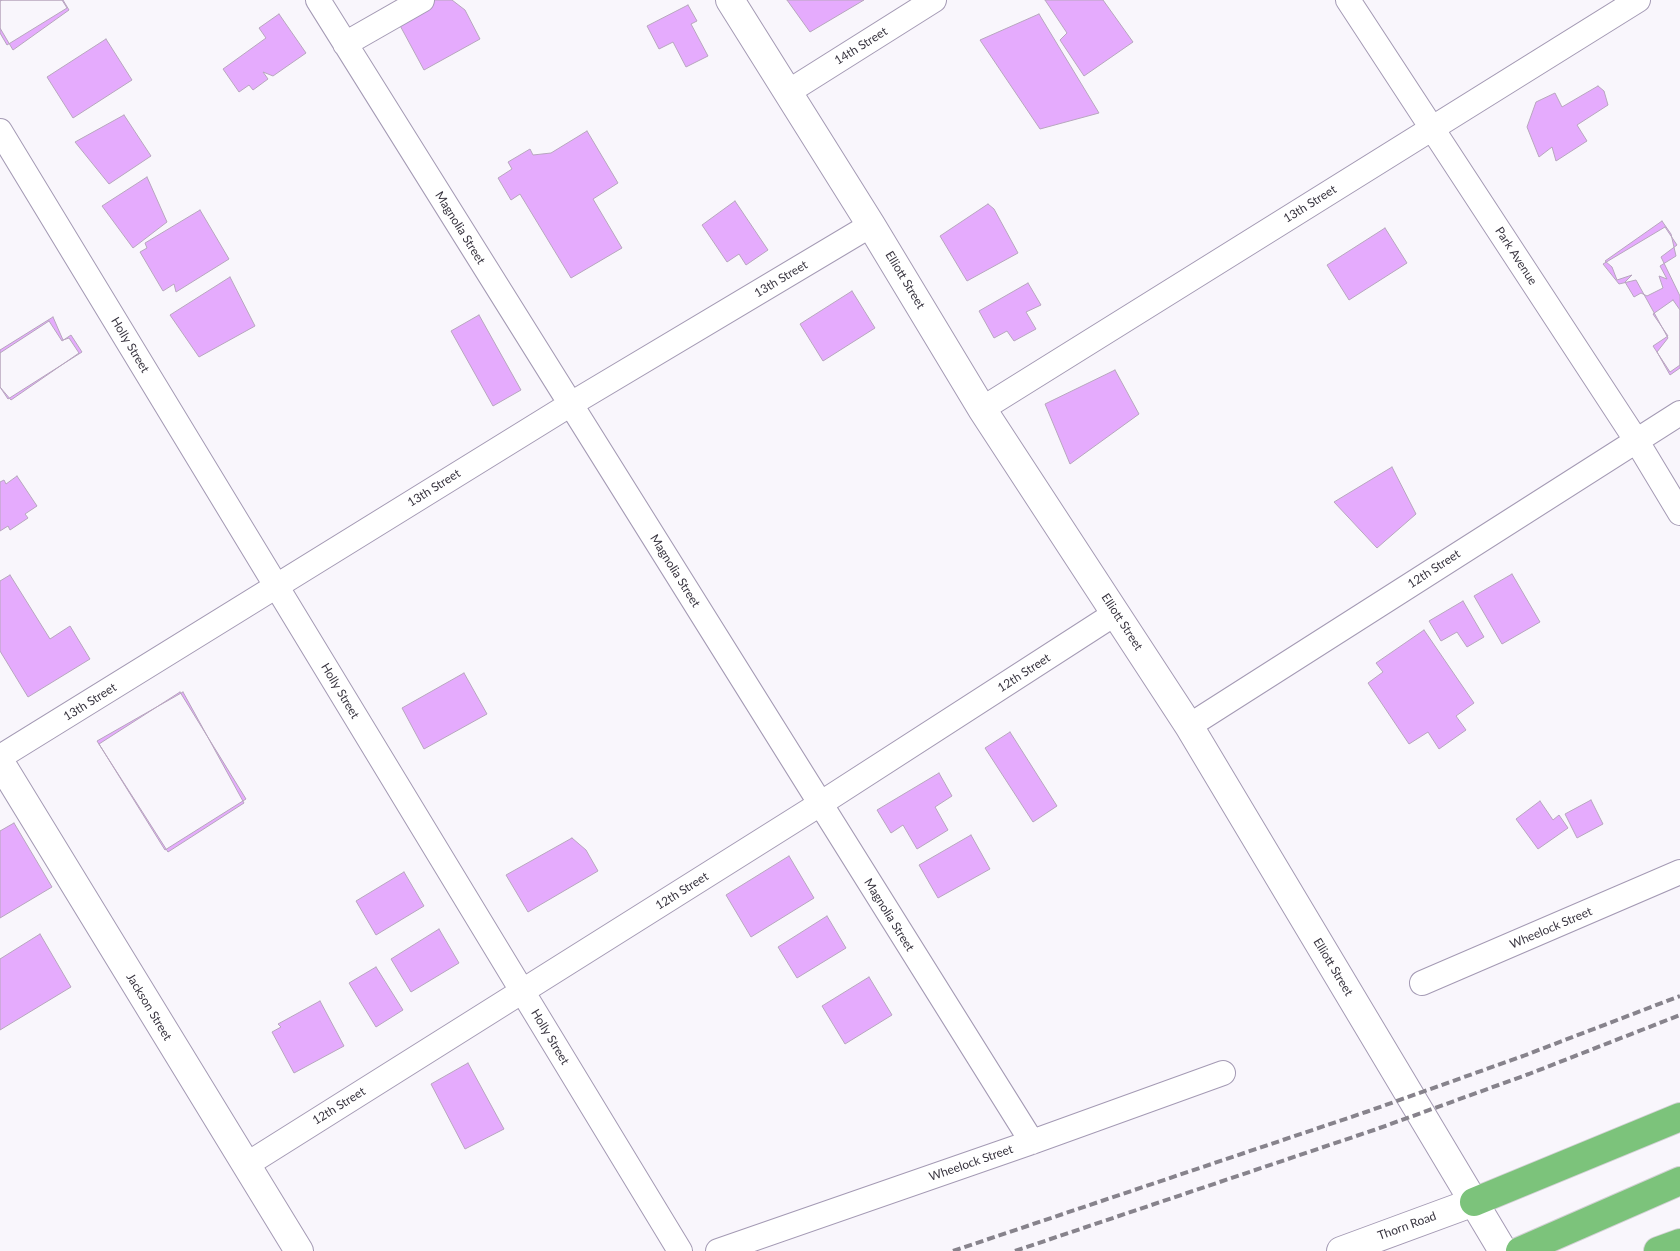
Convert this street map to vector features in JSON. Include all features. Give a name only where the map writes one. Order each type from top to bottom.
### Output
[{"type":"highway","points":[[1474,1202],[1680,1116]]},
{"type":"highway","points":[[1520,1251],[1680,1181]]},
{"type":"highway","points":[[1658,1251],[1680,1243]]},
{"type":"main road","name":"Elliott Street","points":[[730,0],[871,225],[982,409],[1189,726],[1503,1251]]},
{"type":"main road","name":"Jackson Street","points":[[0,762],[299,1251]]},
{"type":"main road","name":"Thorn Road","points":[[1341,1251],[1474,1202]]},
{"type":"street","name":"Magnolia Street","points":[[318,0],[1032,1142]]},
{"type":"street","points":[[345,44],[422,0]]},
{"type":"street","name":"14th Street","points":[[788,92],[934,0]]},
{"type":"street","name":"Park Avenue","points":[[1348,0],[1636,440],[1680,513]]},
{"type":"street","name":"13th Street","points":[[982,409],[1638,0]]},
{"type":"street","name":"Holly Street","points":[[0,131],[680,1251]]},
{"type":"street","name":"13th Street","points":[[0,757],[570,404],[871,225]]},
{"type":"street","name":"12th Street","points":[[1189,726],[1680,413]]},
{"type":"street","name":"12th Street","points":[[246,1165],[820,804],[1116,613]]},
{"type":"street","name":"Wheelock Street","points":[[1422,984],[1680,872]]},
{"type":"street","name":"Wheelock Street","points":[[718,1251],[1032,1142],[1223,1072]]},
{"type":"building","points":[[0,0],[62,0],[67,8],[7,45],[0,33]]},
{"type":"building","points":[[63,0],[69,10],[13,50],[0,28],[0,1]]},
{"type":"building","points":[[434,0],[452,0],[465,10],[480,39],[424,70],[397,20]]},
{"type":"building","points":[[787,0],[864,0],[810,32]]},
{"type":"building","points":[[1045,0],[1103,0],[1133,42],[1084,76],[1060,40],[1067,33]]},
{"type":"building","points":[[688,5],[697,21],[691,24],[708,56],[686,67],[673,42],[659,49],[647,26]]},
{"type":"building","points":[[279,14],[306,53],[273,76],[263,72],[268,79],[253,90],[249,85],[239,92],[223,69],[266,38],[259,28]]},
{"type":"building","points":[[1039,14],[1099,113],[1040,129],[980,40]]},
{"type":"building","points":[[106,39],[132,80],[73,118],[47,77]]},
{"type":"building","points":[[1598,86],[1604,91],[1608,105],[1577,125],[1587,141],[1556,161],[1552,147],[1539,157],[1527,127],[1536,102],[1555,93],[1562,107]]},
{"type":"building","points":[[124,115],[151,156],[109,184],[75,142]]},
{"type":"building","points":[[587,131],[618,183],[593,199],[622,248],[571,278],[520,194],[511,200],[498,178],[512,169],[508,162],[530,149],[533,155],[551,153]]},
{"type":"building","points":[[147,177],[167,222],[133,248],[102,206]]},
{"type":"building","points":[[735,201],[768,250],[746,265],[739,254],[727,262],[702,225]]},
{"type":"building","points":[[988,204],[994,209],[1018,253],[967,281],[940,236]]},
{"type":"building","points":[[200,210],[229,259],[176,292],[174,284],[163,291],[140,252],[147,248],[145,243]]},
{"type":"building","points":[[1662,221],[1671,234],[1676,256],[1660,266],[1667,279],[1659,276],[1663,288],[1647,296],[1641,293],[1634,297],[1625,282],[1632,275],[1617,280],[1612,267],[1605,261]]},
{"type":"building","points":[[1665,227],[1677,245],[1661,257],[1680,296],[1680,368],[1670,375],[1657,352],[1668,338],[1636,280],[1619,284],[1603,264]]},
{"type":"building","points":[[1385,228],[1407,263],[1349,300],[1327,265]]},
{"type":"building","points":[[230,277],[255,326],[199,357],[170,315]]},
{"type":"building","points":[[1028,283],[1041,305],[1026,312],[1036,329],[1014,341],[1007,331],[994,338],[979,311]]},
{"type":"building","points":[[852,291],[875,328],[823,361],[800,324]]},
{"type":"building","points":[[1673,300],[1680,310],[1680,365],[1670,372],[1653,346],[1668,336],[1653,314]]},
{"type":"building","points":[[479,315],[521,390],[493,406],[451,331]]},
{"type":"building","points":[[53,317],[63,340],[69,338],[79,353],[11,400],[0,387],[0,350]]},
{"type":"building","points":[[49,321],[62,341],[71,335],[82,352],[8,399],[0,387],[0,353]]},
{"type":"building","points":[[1115,370],[1139,414],[1070,464],[1045,404]]},
{"type":"building","points":[[1392,467],[1416,514],[1377,548],[1334,502]]},
{"type":"building","points":[[17,476],[37,506],[25,514],[28,518],[10,530],[8,526],[0,531],[0,482],[4,480],[6,484]]},
{"type":"building","points":[[1512,574],[1540,622],[1502,644],[1474,596]]},
{"type":"building","points":[[10,575],[50,639],[70,626],[90,659],[28,697],[0,651],[0,581]]},
{"type":"building","points":[[1463,601],[1484,637],[1467,647],[1457,632],[1441,641],[1429,621]]},
{"type":"building","points":[[1424,630],[1474,703],[1456,716],[1466,730],[1439,749],[1428,732],[1409,744],[1368,683],[1383,672],[1376,663]]},
{"type":"building","points":[[464,673],[487,714],[424,749],[402,708]]},
{"type":"building","points":[[180,692],[246,799],[165,850],[99,744]]},
{"type":"building","points":[[183,692],[244,803],[168,852],[97,741]]},
{"type":"building","points":[[1010,732],[1057,806],[1033,822],[985,748]]},
{"type":"building","points":[[939,773],[952,796],[935,807],[948,830],[917,849],[903,825],[891,833],[877,810]]},
{"type":"building","points":[[1591,800],[1603,824],[1577,838],[1565,814]]},
{"type":"building","points":[[1540,801],[1553,820],[1559,815],[1568,828],[1538,849],[1516,819]]},
{"type":"building","points":[[14,823],[52,887],[0,918],[0,831]]},
{"type":"building","points":[[971,835],[990,869],[938,898],[919,865]]},
{"type":"building","points":[[572,838],[586,850],[598,871],[528,912],[506,875]]},
{"type":"building","points":[[789,856],[814,898],[751,937],[726,895]]},
{"type":"building","points":[[404,872],[424,906],[376,935],[356,901]]},
{"type":"building","points":[[827,916],[846,948],[797,978],[778,947]]},
{"type":"building","points":[[439,929],[459,963],[411,992],[391,959]]},
{"type":"building","points":[[40,934],[71,987],[0,1030],[0,959]]},
{"type":"building","points":[[376,967],[403,1010],[376,1027],[349,983]]},
{"type":"building","points":[[869,977],[892,1015],[845,1044],[822,1006]]},
{"type":"building","points":[[320,1001],[344,1046],[294,1073],[272,1032],[281,1027],[278,1024]]},
{"type":"building","points":[[468,1063],[504,1129],[465,1149],[431,1084]]},
{"type":"railway","points":[[953,1251],[1366,1112],[1523,1056],[1680,996]]},
{"type":"railway","points":[[1015,1251],[1374,1130],[1529,1074],[1680,1015]]}]
